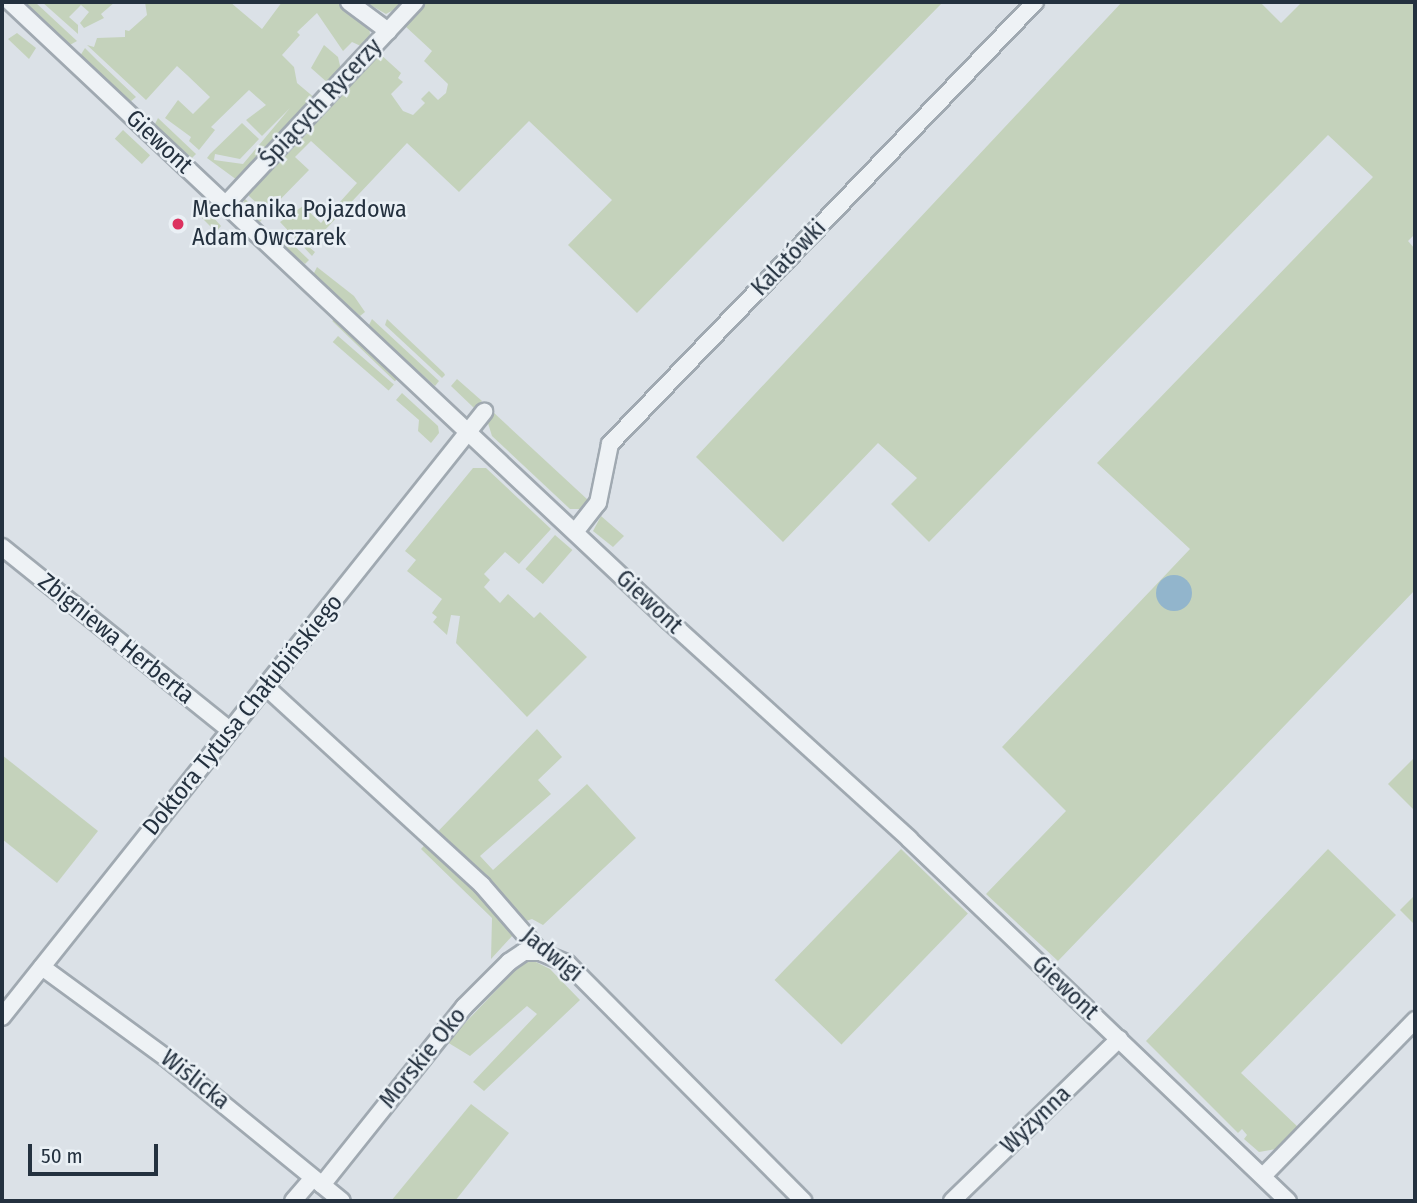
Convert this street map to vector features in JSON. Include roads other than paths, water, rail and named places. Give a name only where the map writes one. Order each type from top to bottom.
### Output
[{"type":"street","name":"Giewont","points":[[10,2],[1119,1039],[1288,1201]]},
{"type":"street","points":[[349,2],[388,32]]},
{"type":"street","name":"Śpiących Rycerzy","points":[[226,204],[415,2]]},
{"type":"street","name":"Kalatówki","points":[[575,532],[598,503],[610,444],[1035,2]]},
{"type":"street","name":"Doktora Tytusa Chałubińskiego","points":[[2,1017],[265,686],[470,434],[484,412]]},
{"type":"street","name":"Zbigniewa Herberta","points":[[2,547],[230,730]]},
{"type":"street","name":"Jadwigi","points":[[265,686],[482,885],[540,951],[568,964],[803,1201]]},
{"type":"street","name":"Morskie Oko","points":[[293,1201],[317,1182],[464,1007],[509,962],[524,952],[540,951]]},
{"type":"street","name":"Wiślicka","points":[[42,967],[169,1060],[342,1201]]},
{"type":"street","points":[[1263,1176],[1415,1020]]},
{"type":"street","name":"Wyżynna","points":[[952,1201],[1119,1039]]},
{"type":"water","points":[[1174,575],[1187,580],[1192,593],[1187,606],[1174,611],[1161,606],[1156,593],[1161,580]]},
{"type":"place","name":"Mechanika Pojazdowa Adam Owczarek","points":[[178,224]]}]
